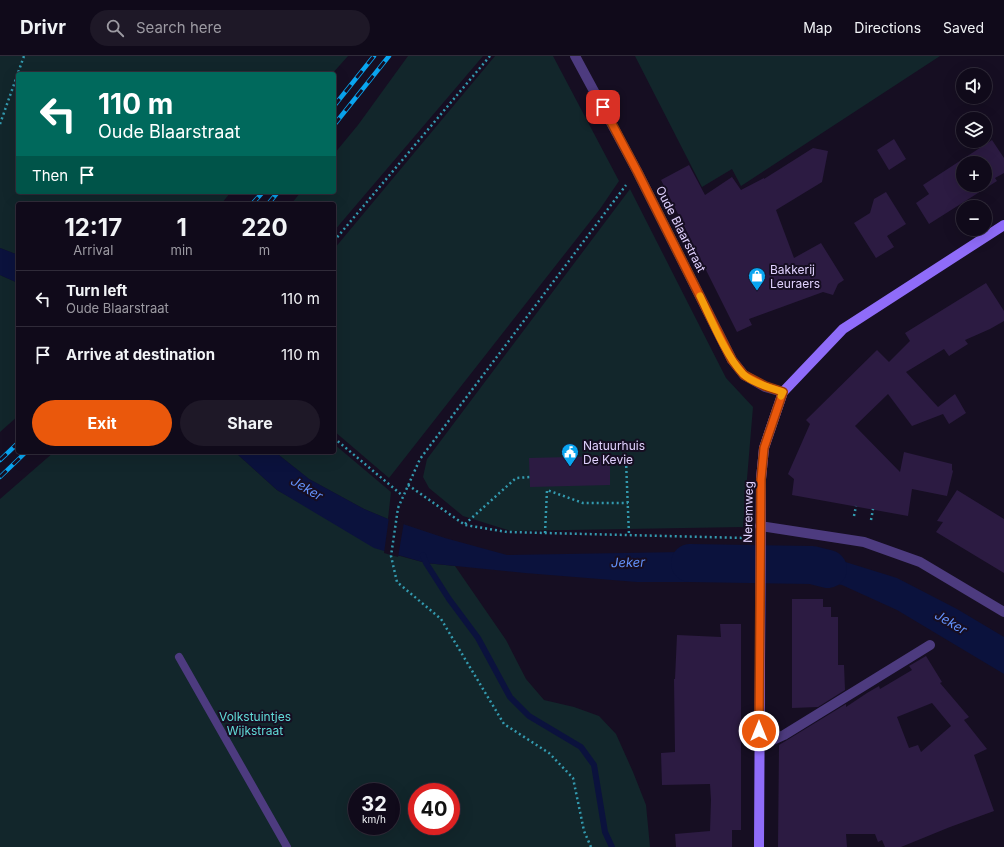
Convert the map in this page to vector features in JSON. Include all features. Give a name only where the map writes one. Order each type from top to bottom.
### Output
[{"type":"street","name":"Oude Blaarstraat","points":[[575,56],[637,171],[732,360],[744,375],[765,386],[783,392]]},
{"type":"street","name":"Neremweg","points":[[759,847],[761,479],[764,448],[783,392],[843,329],[1004,225]]},
{"type":"street","points":[[760,526],[864,542],[920,562],[1004,612]]},
{"type":"street","points":[[759,746],[784,735],[930,645]]},
{"type":"lane","points":[[179,657],[287,847]]},
{"type":"path","points":[[18,72],[24,56]]},
{"type":"path","points":[[336,239],[490,56]]},
{"type":"path","points":[[0,124],[16,79]]},
{"type":"path","points":[[592,847],[584,831],[573,778],[549,753],[504,724],[441,619],[398,582],[391,556],[398,508],[420,459],[637,171]]},
{"type":"path","points":[[336,440],[403,496]]},
{"type":"path","points":[[626,461],[629,535]]},
{"type":"path","points":[[465,525],[516,478],[530,477]]},
{"type":"path","points":[[408,485],[465,525],[508,532],[629,535],[760,541]]},
{"type":"path","points":[[545,533],[546,490],[583,503],[628,502]]},
{"type":"path","points":[[854,516],[856,506]]},
{"type":"path","points":[[871,520],[873,509]]},
{"type":"green space","points":[[0,56],[348,56],[334,72],[16,72],[16,194],[229,194],[223,202],[16,202],[16,254],[0,248]]},
{"type":"green space","points":[[408,56],[483,56],[336,229],[336,202],[293,202],[299,194],[336,194],[336,152],[358,125]]},
{"type":"green space","points":[[495,56],[553,56],[619,181],[600,209],[389,478],[336,433],[336,247]]},
{"type":"green space","points":[[635,56],[940,56],[741,186],[732,169],[702,187]]},
{"type":"green space","points":[[630,189],[726,378],[753,407],[743,527],[511,531],[463,516],[429,488],[423,477],[427,459]]},
{"type":"green space","points":[[0,275],[16,282],[16,418],[0,432]]},
{"type":"green space","points":[[336,446],[391,492],[388,519],[364,509],[309,479],[278,454],[336,454]]},
{"type":"green space","name":"Volkstuintjes Wijkstraat","points":[[52,454],[237,454],[277,490],[389,553],[426,563],[455,566],[506,640],[526,679],[544,700],[574,707],[599,716],[616,734],[646,805],[650,847],[0,847],[0,499]]},
{"type":"water","points":[[0,248],[16,254],[16,282],[0,275]]},
{"type":"water","points":[[237,454],[278,454],[309,479],[364,509],[388,519],[445,538],[507,555],[741,551],[743,582],[637,582],[426,563],[374,548],[277,490]]},
{"type":"water","points":[[776,546],[823,555],[897,578],[957,609],[1004,637],[1004,674],[897,610],[842,585],[776,574]]},
{"type":"pier","points":[[389,517],[404,522],[398,557],[384,553]]},
{"type":"building","points":[[894,139],[906,159],[889,170],[877,150]]},
{"type":"building","points":[[992,140],[1004,158],[1004,173],[995,178],[997,181],[992,184],[992,156],[967,156],[980,148],[992,148]]},
{"type":"building","points":[[813,148],[828,151],[822,182],[776,210],[794,258],[821,243],[844,280],[838,284],[833,295],[823,292],[749,319],[752,325],[737,332],[661,180],[689,165],[705,195],[732,177],[741,190],[764,179]]},
{"type":"building","points":[[956,163],[956,192],[980,192],[967,200],[956,200],[956,207],[929,224],[916,203],[929,194],[923,185]]},
{"type":"building","points":[[886,192],[906,224],[887,236],[894,247],[876,258],[854,223],[870,213],[874,199]]},
{"type":"building","points":[[986,283],[1004,311],[1004,321],[965,340],[968,344],[949,356],[944,349],[906,372],[938,407],[955,394],[966,413],[949,424],[943,414],[912,426],[888,394],[855,426],[900,472],[904,452],[952,464],[953,471],[947,496],[912,489],[908,516],[792,495],[794,479],[788,474],[810,424],[806,420],[877,350],[889,362],[910,341],[905,333]]},
{"type":"building","name":"Natuurhuis De Kevie","points":[[610,456],[610,485],[530,487],[529,458]]},
{"type":"building","points":[[957,490],[1004,519],[1004,573],[936,532],[943,522],[937,521]]},
{"type":"building","points":[[792,599],[823,599],[823,607],[831,607],[831,617],[838,617],[838,665],[844,665],[845,690],[818,707],[792,708]]},
{"type":"building","points":[[720,624],[741,624],[741,830],[732,830],[732,847],[676,847],[675,834],[710,831],[711,800],[710,784],[662,785],[661,753],[675,752],[674,679],[677,635],[721,637]]},
{"type":"building","points":[[926,656],[942,682],[940,683],[969,717],[964,720],[987,749],[974,755],[994,811],[901,847],[885,847],[882,840],[878,842],[875,834],[846,834],[847,847],[778,847],[779,745],[846,704],[846,707],[879,686],[880,689],[912,670],[909,666]],"holes":[[[932,703],[951,726],[921,752],[918,745],[909,748],[897,717]]]},
{"type":"waterway","points":[[423,555],[426,563],[449,599],[478,638],[510,697],[529,716],[581,747],[594,765],[605,832],[612,847]]},
{"type":"waterway","name":"Jeker","points":[[690,563],[812,565],[828,569]]},
{"type":"railway","points":[[336,104],[374,56]]},
{"type":"railway","points":[[336,122],[389,56]]},
{"type":"railway","points":[[254,202],[261,194]]},
{"type":"railway","points":[[270,202],[276,194]]},
{"type":"railway","points":[[0,460],[16,445]]},
{"type":"railway","points":[[0,477],[24,454]]},
{"type":"slow traffic","points":[[700,296],[732,360],[744,375],[765,386],[783,392],[781,396]]},
{"type":"place","name":"Bakkerij Leuraers","points":[[757,291]]},
{"type":"place","name":"Natuurhuis De Kevie","points":[[570,467]]},
{"type":"route","points":[[603,107],[637,171],[732,360],[744,375],[765,386],[783,392],[764,448],[761,479],[759,731]]}]
